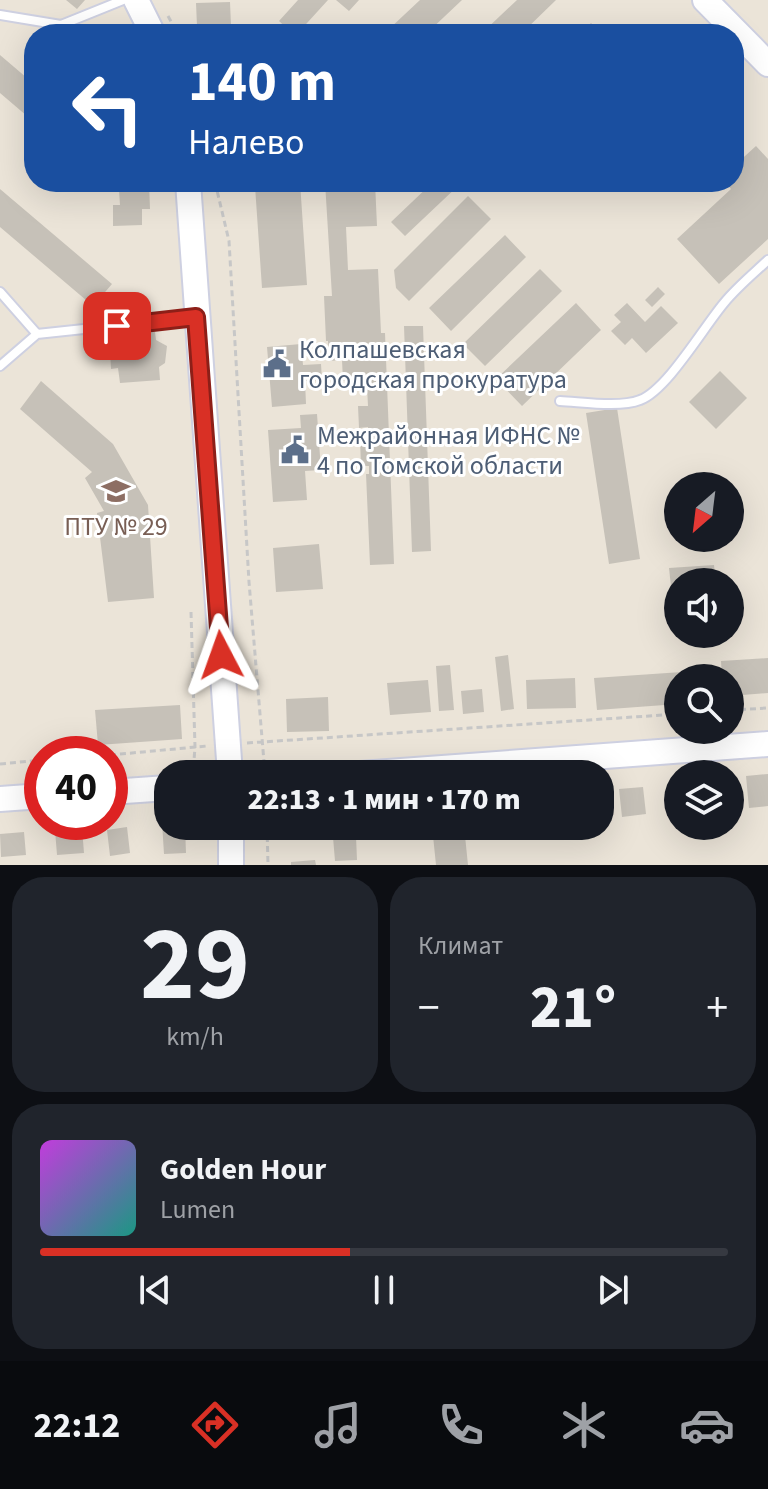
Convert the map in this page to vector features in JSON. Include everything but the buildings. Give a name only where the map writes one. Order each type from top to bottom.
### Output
[{"type":"street","points":[[136,0],[148,24]]},
{"type":"street","points":[[705,0],[729,24]]},
{"type":"street","points":[[744,40],[768,64]]},
{"type":"street","points":[[189,192],[227,760]]},
{"type":"street","points":[[550,760],[768,744]]},
{"type":"street","points":[[128,791],[154,789]]},
{"type":"street","points":[[0,799],[24,797]]},
{"type":"street","points":[[231,840],[231,865]]},
{"type":"lane","points":[[63,24],[123,0]]},
{"type":"lane","points":[[0,15],[55,24]]},
{"type":"lane","points":[[560,401],[622,403],[638,401],[652,393],[665,381],[726,300],[768,260]]},
{"type":"lane","points":[[0,292],[37,334]]},
{"type":"lane","points":[[0,366],[37,334],[196,317]]},
{"type":"path","points":[[217,192],[229,241],[249,582],[264,760]]},
{"type":"path","points":[[191,612],[194,760]]},
{"type":"path","points":[[744,709],[768,708]]},
{"type":"path","points":[[230,760],[262,742],[664,715]]},
{"type":"path","points":[[128,753],[195,747],[223,760]]},
{"type":"path","points":[[0,764],[24,762]]},
{"type":"path","points":[[267,840],[268,865]]},
{"type":"place","name":"Колпашевская городская прокуратура","points":[[277,364]]},
{"type":"place","name":"Межрайонная ИФНС № 4 по Томской области","points":[[295,450]]},
{"type":"place","name":"ПТУ № 29","points":[[116,491]]},
{"type":"route","points":[[117,326],[196,317],[221,655]]}]
